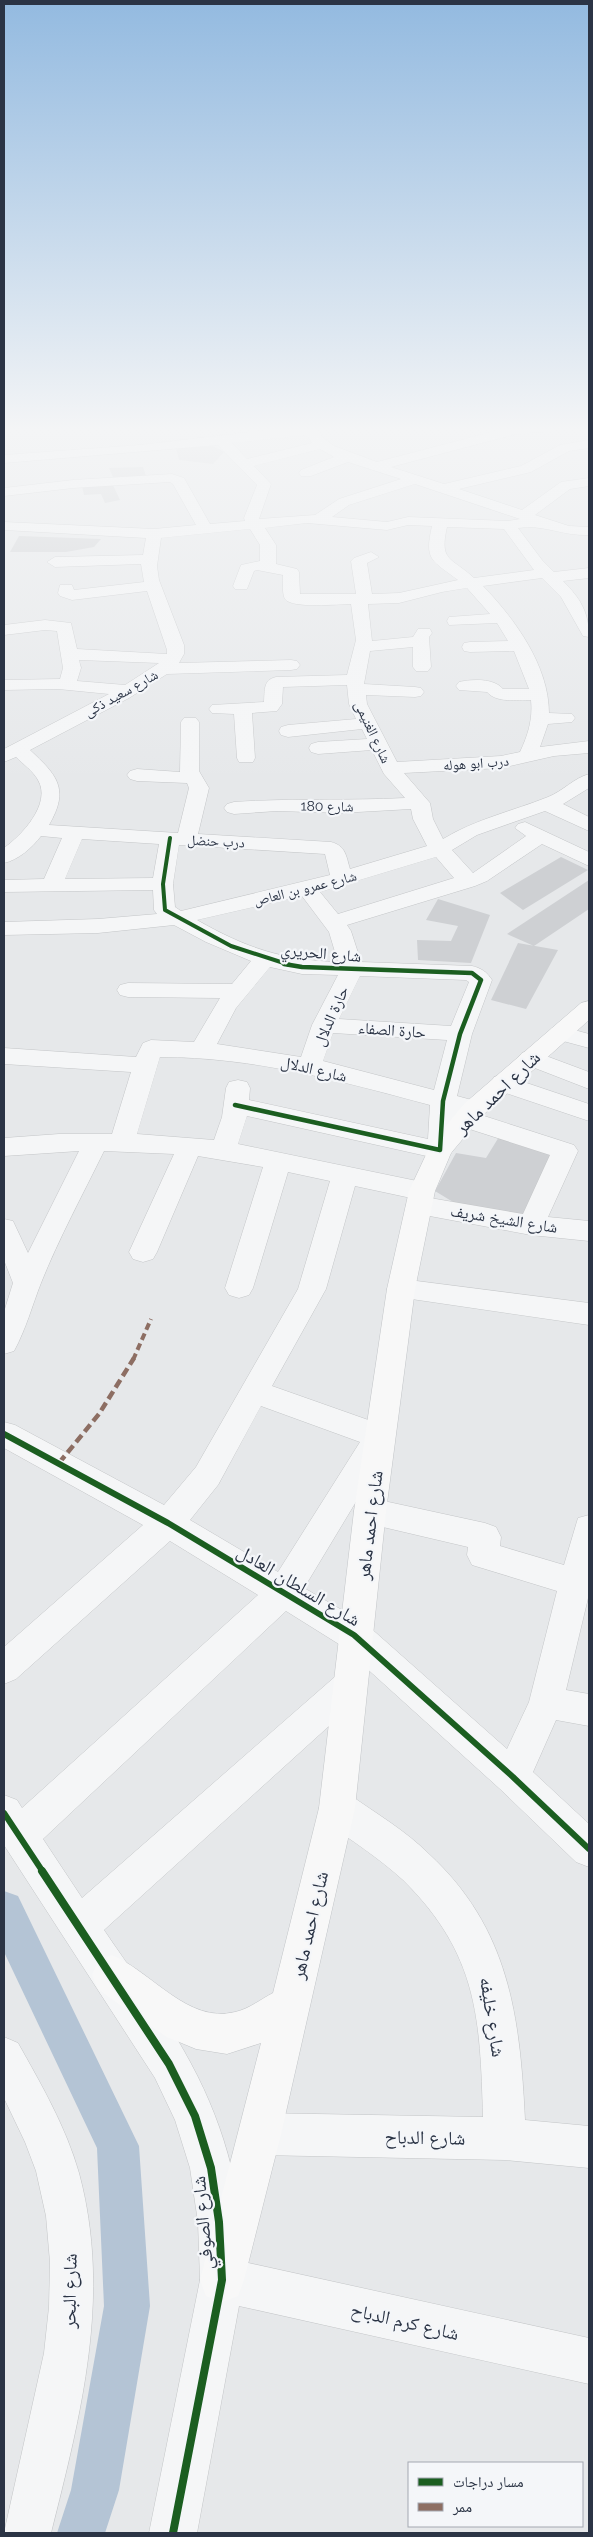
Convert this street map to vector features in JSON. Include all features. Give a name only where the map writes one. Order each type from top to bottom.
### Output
[{"type":"main road","name":"شارع احمد ماهر","points":[[222,2280],[260,2134],[337,1808],[354,1635],[380,1437],[401,1289],[421,1198],[440,1150],[461,1110],[503,1083],[530,1058],[575,1037],[589,1008]]},
{"type":"main road","points":[[112,1975],[184,2024],[205,2033],[228,2034],[251,2026],[291,2005]]},
{"type":"street","name":"شارع سعيد ذكى","points":[[11,752],[127,691],[169,664],[177,650],[153,586],[150,559],[152,544]]},
{"type":"street","points":[[268,544],[268,568]]},
{"type":"street","points":[[524,544],[548,575],[568,595],[589,632]]},
{"type":"street","points":[[417,547],[435,546],[437,555],[471,582],[501,618],[531,668],[539,706],[535,740],[527,756]]},
{"type":"street","points":[[55,562],[150,559]]},
{"type":"street","name":"شارع الغنيمى","points":[[364,559],[362,600],[363,647],[355,685],[358,704],[390,768],[420,803],[427,829],[440,849],[468,882]]},
{"type":"street","points":[[241,586],[248,567],[256,565],[291,572],[292,597],[296,600],[362,600],[407,604],[441,587],[471,582],[589,573]]},
{"type":"street","points":[[66,588],[66,593],[72,595],[153,586]]},
{"type":"street","points":[[455,621],[501,618]]},
{"type":"street","points":[[4,630],[36,625],[64,626],[72,675],[68,685]]},
{"type":"street","points":[[363,647],[423,637],[422,667]]},
{"type":"street","points":[[470,647],[519,646]]},
{"type":"street","points":[[70,654],[169,664],[291,665]]},
{"type":"street","points":[[218,709],[272,706],[274,684],[276,682],[355,685],[415,692]]},
{"type":"street","points":[[4,685],[68,685],[127,691]]},
{"type":"street","points":[[465,686],[492,687],[500,694],[539,706],[562,710]]},
{"type":"street","points":[[243,709],[246,758]]},
{"type":"street","points":[[177,918],[165,910],[163,884],[178,838],[199,788],[189,770],[190,722]]},
{"type":"street","points":[[288,731],[368,723]]},
{"type":"street","points":[[318,748],[378,744]]},
{"type":"street","name":"درب ابو هوله","points":[[390,768],[500,762],[589,747]]},
{"type":"street","points":[[5,855],[24,843],[35,830],[49,802],[51,789],[45,776],[11,752]]},
{"type":"street","points":[[137,775],[193,778]]},
{"type":"street","name":"شارع عمرو بن العاص","points":[[4,929],[98,926],[177,918],[307,889],[440,849],[470,831],[547,804],[569,794],[589,780]]},
{"type":"street","name":"شارع 180","points":[[234,808],[286,805],[340,807],[420,803]]},
{"type":"street","points":[[547,804],[589,825]]},
{"type":"street","points":[[338,837],[340,807]]},
{"type":"street","points":[[506,818],[589,860]]},
{"type":"street","name":"درب حنضل","points":[[35,830],[331,848],[335,851],[342,880]]},
{"type":"street","points":[[52,886],[75,832]]},
{"type":"street","points":[[334,922],[480,877],[540,836]]},
{"type":"street","points":[[4,886],[163,884]]},
{"type":"street","name":"حارة الدلال","points":[[307,889],[340,931],[352,969],[324,1025],[309,1067]]},
{"type":"street","name":"شارع الحريري","points":[[177,918],[264,959],[302,967],[472,973],[480,977],[481,983],[460,1034]]},
{"type":"street","points":[[202,1049],[237,991],[264,959]]},
{"type":"street","points":[[128,990],[237,991]]},
{"type":"street","name":"حارة الصفاء","points":[[324,1025],[460,1034]]},
{"type":"street","points":[[460,1034],[461,1110]]},
{"type":"street","points":[[4,1343],[17,1315],[28,1283],[109,1141],[151,1049]]},
{"type":"street","name":"شارع الدلال","points":[[4,1056],[151,1049],[202,1049],[247,1054],[309,1067],[461,1110],[565,1151],[531,1225]]},
{"type":"street","points":[[530,1058],[589,1081]]},
{"type":"street","points":[[503,1083],[589,1113]]},
{"type":"street","points":[[224,1150],[236,1096],[440,1150]]},
{"type":"street","name":"شارع الشيخ شريف","points":[[4,1147],[60,1141],[109,1141],[224,1150],[345,1175],[421,1198],[531,1225],[589,1231]]},
{"type":"street","points":[[143,1252],[190,1146]]},
{"type":"street","points":[[239,1288],[278,1161]]},
{"type":"street","points":[[4,1668],[168,1523],[207,1476],[312,1289],[345,1175]]},
{"type":"street","points":[[4,1228],[28,1283]]},
{"type":"street","points":[[401,1289],[589,1314]]},
{"type":"street","points":[[11,1825],[283,1593],[380,1437],[255,1392]]},
{"type":"street","name":"شارع السلطان العادل","points":[[4,1434],[168,1523],[354,1635],[513,1776],[589,1850]]},
{"type":"street","points":[[370,1511],[485,1537],[484,1555],[576,1583]]},
{"type":"street","points":[[513,1776],[546,1702],[589,1528]]},
{"type":"street","points":[[80,1926],[349,1686]]},
{"type":"street","points":[[546,1702],[589,1710]]},
{"type":"street","name":"شارع خليفه","points":[[337,1808],[415,1866],[444,1896],[469,1931],[484,1964],[494,1998],[500,2034],[505,2139]]},
{"type":"street","name":"شارع الصوفي","points":[[11,1825],[80,1926],[169,2064],[186,2094],[200,2126],[211,2161],[218,2198],[222,2238],[222,2280],[173,2533]]},
{"type":"street","name":"شارع البحر","points":[[4,2057],[41,2127],[57,2172],[70,2232],[72,2299],[65,2370],[27,2533]]},
{"type":"street","name":"شارع الدباح","points":[[260,2134],[505,2139],[589,2147]]},
{"type":"street","name":"شارع كرم الدباح","points":[[222,2280],[589,2361]]},
{"type":"building","points":[[14,544],[96,544],[94,547],[66,552],[10,552]]},
{"type":"building","points":[[561,857],[588,870],[523,910],[500,893]]},
{"type":"building","points":[[589,880],[589,909],[534,946],[507,934]]},
{"type":"building","points":[[438,899],[490,915],[471,963],[418,960],[417,940],[451,941],[458,926],[426,920]]},
{"type":"building","points":[[518,943],[558,950],[526,1009],[491,1000]]},
{"type":"building","points":[[502,1132],[562,1153],[529,1218],[466,1210],[435,1191],[456,1153],[486,1158]]},
{"type":"waterway","points":[[4,1910],[118,2146],[127,2306],[95,2490],[81,2533]]},
{"type":"marked path","points":[[59,1463],[99,1414],[134,1358],[151,1319]]},
{"type":"cycle path","points":[[170,838],[163,884],[165,910],[196,929],[231,946],[267,959],[302,967],[472,973],[481,980],[460,1034],[443,1101],[440,1150],[235,1105]]},
{"type":"cycle path","points":[[4,1434],[168,1523],[354,1635],[513,1777],[589,1849]]},
{"type":"cycle path","points":[[4,1813],[169,2064],[195,2116],[211,2168],[219,2222],[222,2280],[173,2533]]}]
